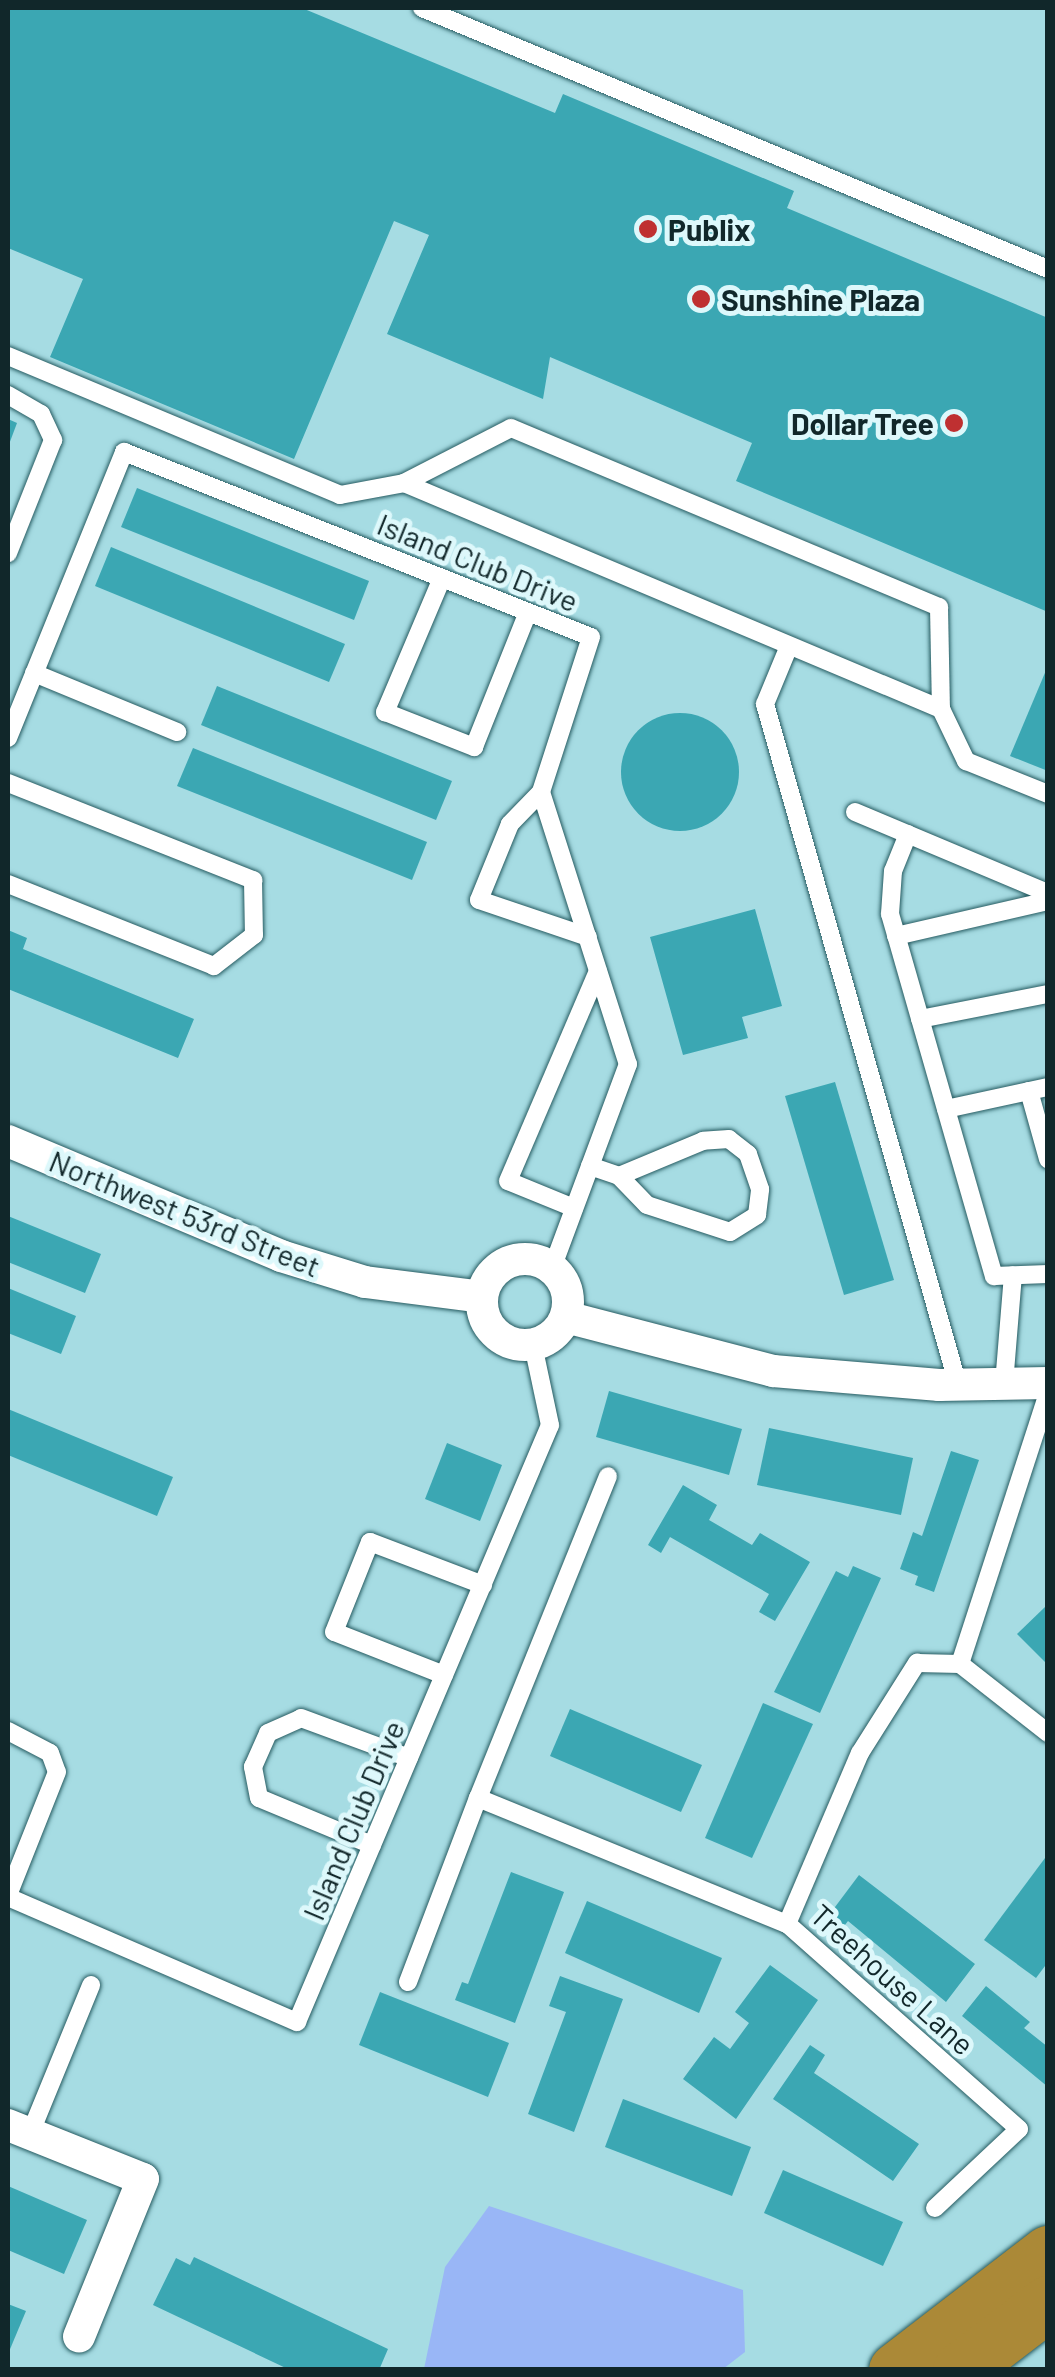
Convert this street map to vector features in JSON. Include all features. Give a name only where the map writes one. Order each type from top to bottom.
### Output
[{"type":"highway","points":[[896,2370],[1048,2253]]},
{"type":"highway","points":[[960,2370],[1048,2303]]},
{"type":"street","name":"Northwest 53rd Street","points":[[8,1141],[281,1256],[365,1282],[482,1297]]},
{"type":"street","points":[[523,1259],[552,1268],[566,1288],[566,1317],[547,1340],[533,1345],[498,1337],[482,1312],[482,1297],[496,1270],[523,1259]]},
{"type":"street","points":[[566,1317],[773,1371],[958,1385],[1048,1383]]},
{"type":"street","points":[[19,2130],[143,2179],[78,2337]]},
{"type":"lane","points":[[422,8],[453,13],[1048,269]]},
{"type":"lane","points":[[8,356],[340,496],[404,483],[511,428],[939,608],[941,709],[966,760],[1048,794]]},
{"type":"lane","points":[[8,395],[40,414],[53,440],[8,553]]},
{"type":"lane","name":"Island Club Drive","points":[[8,738],[124,452],[591,637],[541,792]]},
{"type":"lane","points":[[404,483],[941,709]]},
{"type":"lane","points":[[442,578],[385,712],[474,746],[528,612]]},
{"type":"lane","points":[[789,646],[765,704],[958,1385]]},
{"type":"lane","points":[[34,673],[177,732]]},
{"type":"lane","points":[[8,783],[253,880],[254,935],[214,966],[8,884]]},
{"type":"lane","points":[[552,1268],[628,1064],[588,937],[541,792],[510,824],[479,900],[588,937]]},
{"type":"lane","points":[[855,812],[1048,897]]},
{"type":"lane","points":[[908,834],[894,872],[890,914],[994,1276],[1048,1274]]},
{"type":"lane","points":[[896,936],[1048,897]]},
{"type":"lane","points":[[574,1208],[508,1181],[598,971]]},
{"type":"lane","points":[[920,1019],[1048,994]]},
{"type":"lane","points":[[946,1109],[1038,1089],[1048,1159]]},
{"type":"lane","points":[[590,1166],[619,1176],[647,1205],[730,1232],[756,1215],[760,1189],[748,1154],[729,1140],[704,1141],[619,1176]]},
{"type":"lane","points":[[1004,1384],[1012,1275]]},
{"type":"lane","name":"Island Club Drive","points":[[8,1896],[296,2022],[550,1425],[533,1345]]},
{"type":"lane","points":[[1048,1393],[960,1664],[1048,1734]]},
{"type":"lane","points":[[408,1982],[608,1476]]},
{"type":"lane","points":[[444,1675],[334,1632],[370,1542],[482,1585]]},
{"type":"lane","name":"Treehouse Lane","points":[[935,2208],[1019,2129],[786,1924],[860,1753],[917,1663],[960,1664]]},
{"type":"lane","points":[[372,1845],[259,1798],[253,1767],[268,1733],[300,1718],[409,1758]]},
{"type":"lane","points":[[8,1731],[50,1753],[57,1772],[8,1896]]},
{"type":"lane","points":[[478,1798],[786,1924]]},
{"type":"lane","points":[[19,2130],[91,1985]]},
{"type":"water","points":[[489,2206],[743,2290],[745,2352],[723,2369],[424,2369],[445,2267]]},
{"type":"building","name":"Sunshine Plaza","points":[[8,8],[302,8],[555,113],[563,94],[794,191],[787,208],[1048,318],[1048,612],[736,481],[752,443],[550,357],[543,399],[387,334],[429,235],[394,221],[294,459],[50,357],[83,279],[8,248]]},
{"type":"building","points":[[8,419],[17,423],[8,447]]},
{"type":"building","points":[[137,488],[369,581],[354,620],[121,527]]},
{"type":"building","points":[[111,547],[345,644],[329,682],[95,586]]},
{"type":"building","points":[[1048,668],[1048,771],[1010,756]]},
{"type":"building","points":[[217,686],[452,781],[436,820],[201,725]]},
{"type":"building","points":[[680,713],[703,717],[722,730],[735,749],[739,772],[735,795],[722,814],[703,827],[680,831],[657,827],[638,814],[625,795],[621,772],[625,749],[638,730],[657,717]]},
{"type":"building","points":[[193,748],[427,842],[412,880],[177,786]]},
{"type":"building","points":[[755,909],[782,1006],[742,1017],[748,1038],[683,1055],[650,937]]},
{"type":"building","points":[[8,930],[27,938],[23,949],[194,1019],[178,1058],[8,989]]},
{"type":"building","points":[[835,1082],[894,1280],[844,1295],[785,1096]]},
{"type":"building","points":[[8,1216],[101,1254],[85,1293],[8,1262]]},
{"type":"building","points":[[8,1288],[76,1316],[61,1354],[8,1333]]},
{"type":"building","points":[[609,1391],[742,1429],[729,1475],[596,1437]]},
{"type":"building","points":[[8,1409],[173,1477],[157,1516],[8,1455]]},
{"type":"building","points":[[769,1428],[913,1458],[901,1515],[757,1485]]},
{"type":"building","points":[[447,1443],[502,1465],[480,1521],[425,1499]]},
{"type":"building","points":[[951,1451],[979,1460],[934,1592],[915,1585],[918,1576],[900,1569],[913,1532],[922,1536]]},
{"type":"building","points":[[683,1485],[717,1505],[709,1520],[752,1545],[760,1533],[810,1562],[775,1621],[759,1612],[769,1594],[670,1537],[661,1553],[648,1545]]},
{"type":"building","points":[[853,1566],[881,1578],[820,1713],[774,1692],[836,1571],[848,1577]]},
{"type":"building","points":[[1045,1607],[1048,1609],[1048,1665],[1017,1634]]},
{"type":"building","points":[[763,1703],[813,1724],[752,1858],[705,1838]]},
{"type":"building","points":[[570,1709],[702,1765],[681,1812],[550,1756]]},
{"type":"building","points":[[1048,1854],[1048,1962],[1036,1978],[984,1940]]},
{"type":"building","points":[[511,1872],[564,1892],[515,2023],[455,2000],[462,1982],[468,1984]]},
{"type":"building","points":[[859,1875],[975,1964],[946,2002],[848,1921],[841,1930],[826,1919]]},
{"type":"building","points":[[587,1901],[722,1958],[699,2013],[565,1953]]},
{"type":"building","points":[[770,1965],[818,2000],[736,2119],[683,2079],[714,2037],[730,2049],[749,2023],[735,2012]]},
{"type":"building","points":[[560,1976],[623,1999],[574,2132],[528,2114],[566,2012],[549,2006]]},
{"type":"building","points":[[986,1986],[1030,2022],[1024,2028],[1048,2047],[1048,2087],[962,2016]]},
{"type":"building","points":[[380,1992],[509,2043],[488,2097],[359,2045]]},
{"type":"building","points":[[810,2045],[825,2055],[814,2073],[919,2144],[893,2181],[773,2099]]},
{"type":"building","points":[[623,2099],[751,2147],[732,2196],[605,2147]]},
{"type":"building","points":[[783,2170],[903,2222],[883,2266],[764,2213]]},
{"type":"building","points":[[8,2186],[87,2220],[64,2274],[8,2250]]},
{"type":"building","points":[[194,2257],[388,2349],[379,2370],[290,2370],[153,2305],[176,2258],[190,2265]]},
{"type":"building","points":[[8,2304],[26,2311],[8,2354]]},
{"type":"place","name":"Publix","points":[[648,229]]},
{"type":"place","name":"Sunshine Plaza","points":[[701,299]]},
{"type":"place","name":"Dollar Tree","points":[[954,423]]}]
